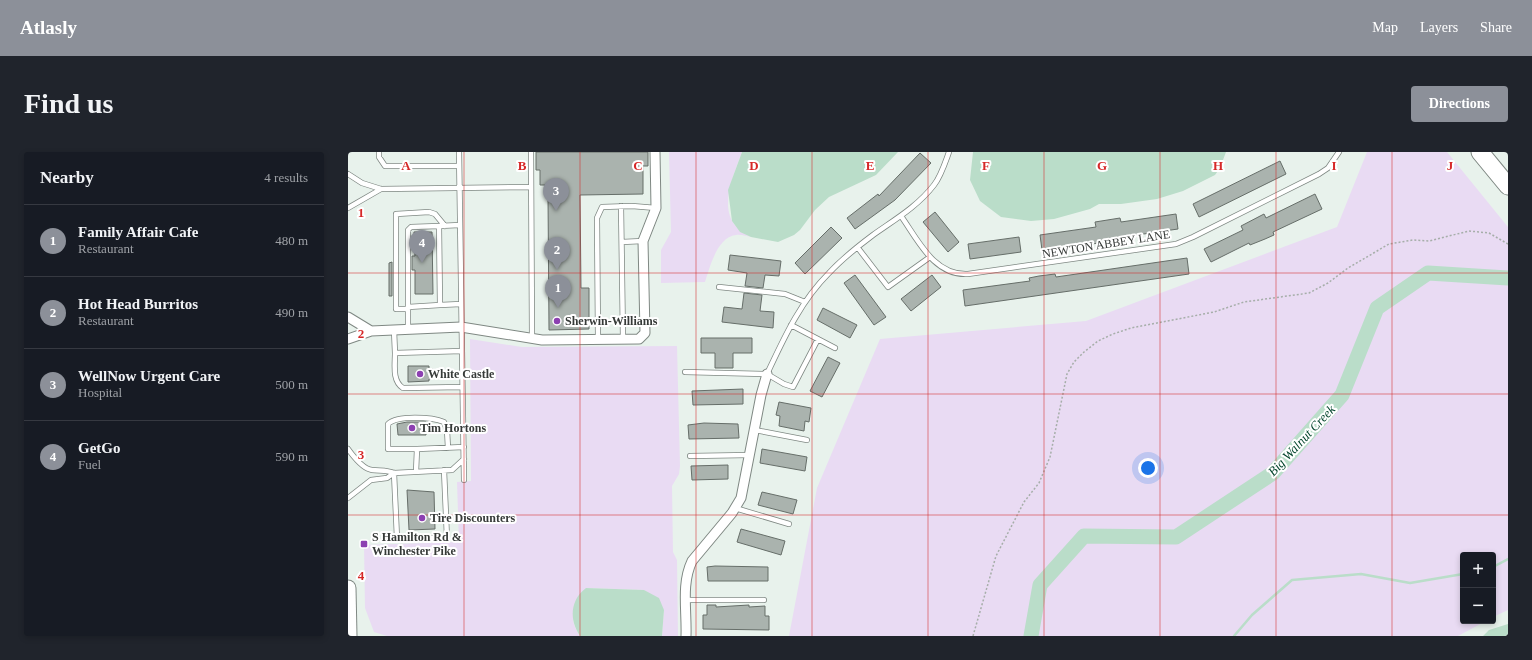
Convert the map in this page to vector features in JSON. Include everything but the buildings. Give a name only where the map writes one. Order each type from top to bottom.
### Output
[{"type":"highway","points":[[1480,152],[1508,186]]},
{"type":"main road","points":[[348,588],[349,636]]},
{"type":"street","points":[[348,339],[371,331],[461,327],[532,338],[639,339],[646,333],[642,241],[656,208],[655,152]]},
{"type":"street","points":[[348,317],[371,331]]},
{"type":"street","points":[[686,636],[685,600],[687,575],[692,561],[735,508],[741,498],[755,430],[759,401],[767,374]]},
{"type":"lane","points":[[379,152],[379,157],[385,166],[459,166]]},
{"type":"lane","points":[[459,152],[464,480]]},
{"type":"lane","points":[[531,152],[532,338]]},
{"type":"lane","points":[[767,374],[791,325],[805,302],[828,274],[858,248],[902,216],[935,184],[949,152]]},
{"type":"lane","name":"NEWTON ABBEY LANE","points":[[902,216],[930,257],[941,268],[948,272],[968,274],[1176,244],[1319,174],[1328,168],[1339,152]]},
{"type":"lane","points":[[348,174],[362,183],[381,189],[531,187]]},
{"type":"lane","points":[[348,208],[381,189]]},
{"type":"lane","points":[[598,339],[597,218],[602,207],[622,206],[656,208]]},
{"type":"lane","points":[[622,206],[623,339]]},
{"type":"lane","points":[[445,226],[435,214],[429,212],[396,214],[396,309],[461,304]]},
{"type":"lane","points":[[408,330],[408,230],[411,227],[460,225]]},
{"type":"lane","points":[[439,226],[440,305]]},
{"type":"lane","points":[[622,242],[642,241]]},
{"type":"lane","points":[[858,248],[888,287],[930,257]]},
{"type":"lane","points":[[718,287],[785,294],[805,302]]},
{"type":"lane","points":[[791,325],[835,348]]},
{"type":"lane","points":[[394,330],[396,380],[398,384],[403,388],[462,387]]},
{"type":"lane","points":[[685,372],[767,374],[784,384],[793,387],[818,339]]},
{"type":"lane","points":[[395,353],[462,351]]},
{"type":"lane","points":[[448,448],[447,430],[444,422],[430,418],[412,418],[392,420],[388,424],[388,449],[417,449],[448,448],[464,447]]},
{"type":"lane","points":[[755,430],[807,440]]},
{"type":"lane","points":[[348,449],[354,458],[370,470],[386,470],[394,473],[452,470],[464,458]]},
{"type":"lane","points":[[416,472],[417,449]]},
{"type":"lane","points":[[690,456],[750,455]]},
{"type":"lane","points":[[394,473],[397,538],[447,538],[444,470]]},
{"type":"lane","points":[[348,498],[371,480],[387,478],[394,473]]},
{"type":"lane","points":[[735,508],[789,524]]},
{"type":"lane","points":[[685,600],[764,600]]},
{"type":"path","points":[[973,636],[996,556],[1024,502],[1039,483],[1050,457],[1068,374],[1074,362],[1098,341],[1131,328],[1214,312],[1244,302],[1309,293],[1328,283],[1348,268],[1389,244],[1413,240],[1429,241],[1469,231],[1489,233],[1508,244]]},
{"type":"shaded area","points":[[669,152],[742,152],[730,188],[728,199],[729,211],[732,221],[739,230],[751,237],[738,235],[729,237],[724,241],[715,254],[705,282],[661,283],[661,250],[671,232]]},
{"type":"shaded area","points":[[742,152],[898,152],[876,175],[829,197],[815,210],[800,230],[794,235],[778,242],[751,237],[740,232],[732,221],[728,190]]},
{"type":"shaded area","points":[[973,152],[1226,152],[1220,168],[1215,175],[1183,191],[1157,199],[1121,204],[1099,204],[1090,209],[1054,219],[1031,221],[1001,217],[980,201],[970,180]]},
{"type":"shaded area","points":[[1367,152],[1447,152],[1508,227],[1508,610],[1496,616],[1496,552],[1460,552],[1460,624],[1480,624],[1458,636],[789,636],[817,488],[880,339],[1086,321],[1337,227]]},
{"type":"shaded area","points":[[470,339],[522,347],[677,346],[680,466],[679,474],[672,486],[673,552],[677,560],[678,636],[662,636],[664,610],[644,590],[587,588],[576,606],[573,617],[576,629],[580,636],[387,636],[374,632],[365,608],[364,545],[459,542],[457,482],[471,481]]},
{"type":"shaded area","points":[[586,588],[644,590],[659,598],[664,610],[662,636],[580,636],[574,623],[573,610],[577,598]]},
{"type":"shaded area","points":[[1508,624],[1508,636],[1483,636],[1489,630]]},
{"type":"waterway","name":"Big Walnut Creek","points":[[1031,636],[1040,585],[1084,536],[1176,537],[1273,473],[1342,395],[1377,308],[1428,273],[1508,278]]},
{"type":"waterway","points":[[1496,565],[1508,559]]},
{"type":"waterway","points":[[1234,636],[1252,615],[1292,580],[1361,574],[1410,583],[1460,575]]},
{"type":"place","name":"WellNow Urgent Care","points":[[556,211]]},
{"type":"place","name":"GetGo","points":[[422,263]]},
{"type":"place","name":"Hot Head Burritos","points":[[557,270]]},
{"type":"place","name":"Family Affair Cafe","points":[[558,308]]},
{"type":"place","name":"Sherwin-Williams","points":[[557,321]]},
{"type":"place","name":"White Castle","points":[[420,374]]},
{"type":"place","name":"Tim Hortons","points":[[412,428]]},
{"type":"place","name":"Tire Discounters","points":[[422,518]]},
{"type":"place","name":"S Hamilton Rd & Winchester Pike","points":[[364,544]]}]
